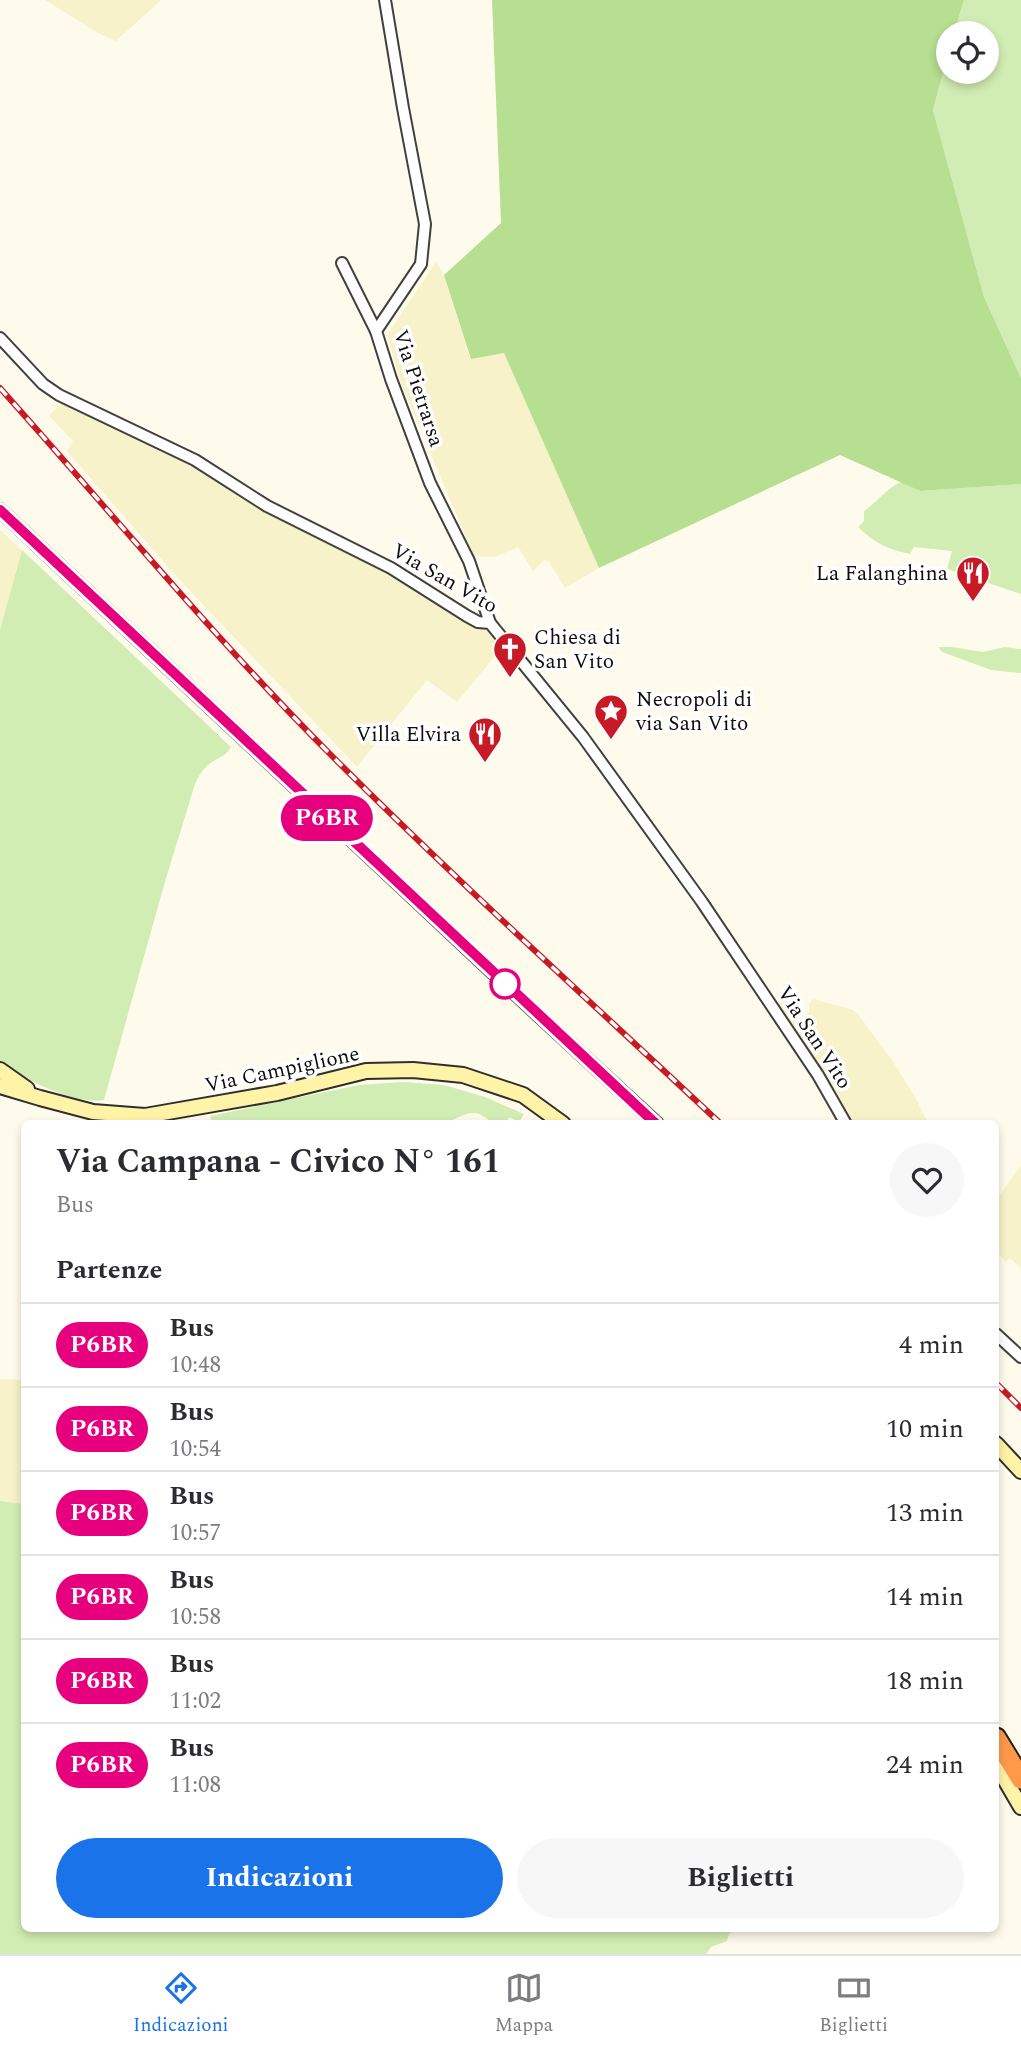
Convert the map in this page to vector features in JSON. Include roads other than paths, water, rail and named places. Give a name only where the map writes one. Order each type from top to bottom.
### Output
[{"type":"highway","points":[[999,1743],[1021,1779]]},
{"type":"main road","points":[[0,1070],[40,1098]]},
{"type":"main road","name":"Via Campiglione","points":[[40,1098],[93,1112],[145,1116],[178,1112],[311,1085],[366,1071],[413,1070],[463,1075],[523,1095],[557,1120]]},
{"type":"main road","points":[[0,1086],[40,1098]]},
{"type":"main road","points":[[999,1451],[1021,1473]]},
{"type":"main road","points":[[999,1769],[1021,1807]]},
{"type":"street","name":"Via Pietrarsa","points":[[385,0],[425,225],[421,264],[376,331],[430,483],[469,561],[490,623]]},
{"type":"street","points":[[342,263],[376,331]]},
{"type":"street","name":"Via San Vito","points":[[0,338],[43,384],[59,395],[195,460],[267,506],[391,568],[478,622],[490,623],[583,737],[702,902],[818,1074],[844,1120]]},
{"type":"street","points":[[0,510],[653,1120]]},
{"type":"street","name":"Via Campiglione","points":[[0,1093],[40,1098]]},
{"type":"street","points":[[171,1120],[178,1112]]},
{"type":"street","points":[[999,1337],[1021,1357]]},
{"type":"railway","points":[[0,388],[205,621],[333,757],[717,1120]]},
{"type":"railway","points":[[999,1386],[1021,1408]]},
{"type":"place","name":"La Falanghina","points":[[973,603]]},
{"type":"place","name":"Chiesa di San Vito","points":[[510,679]]},
{"type":"place","name":"Necropoli di via San Vito","points":[[611,741]]},
{"type":"place","name":"Villa Elvira","points":[[485,764]]}]
